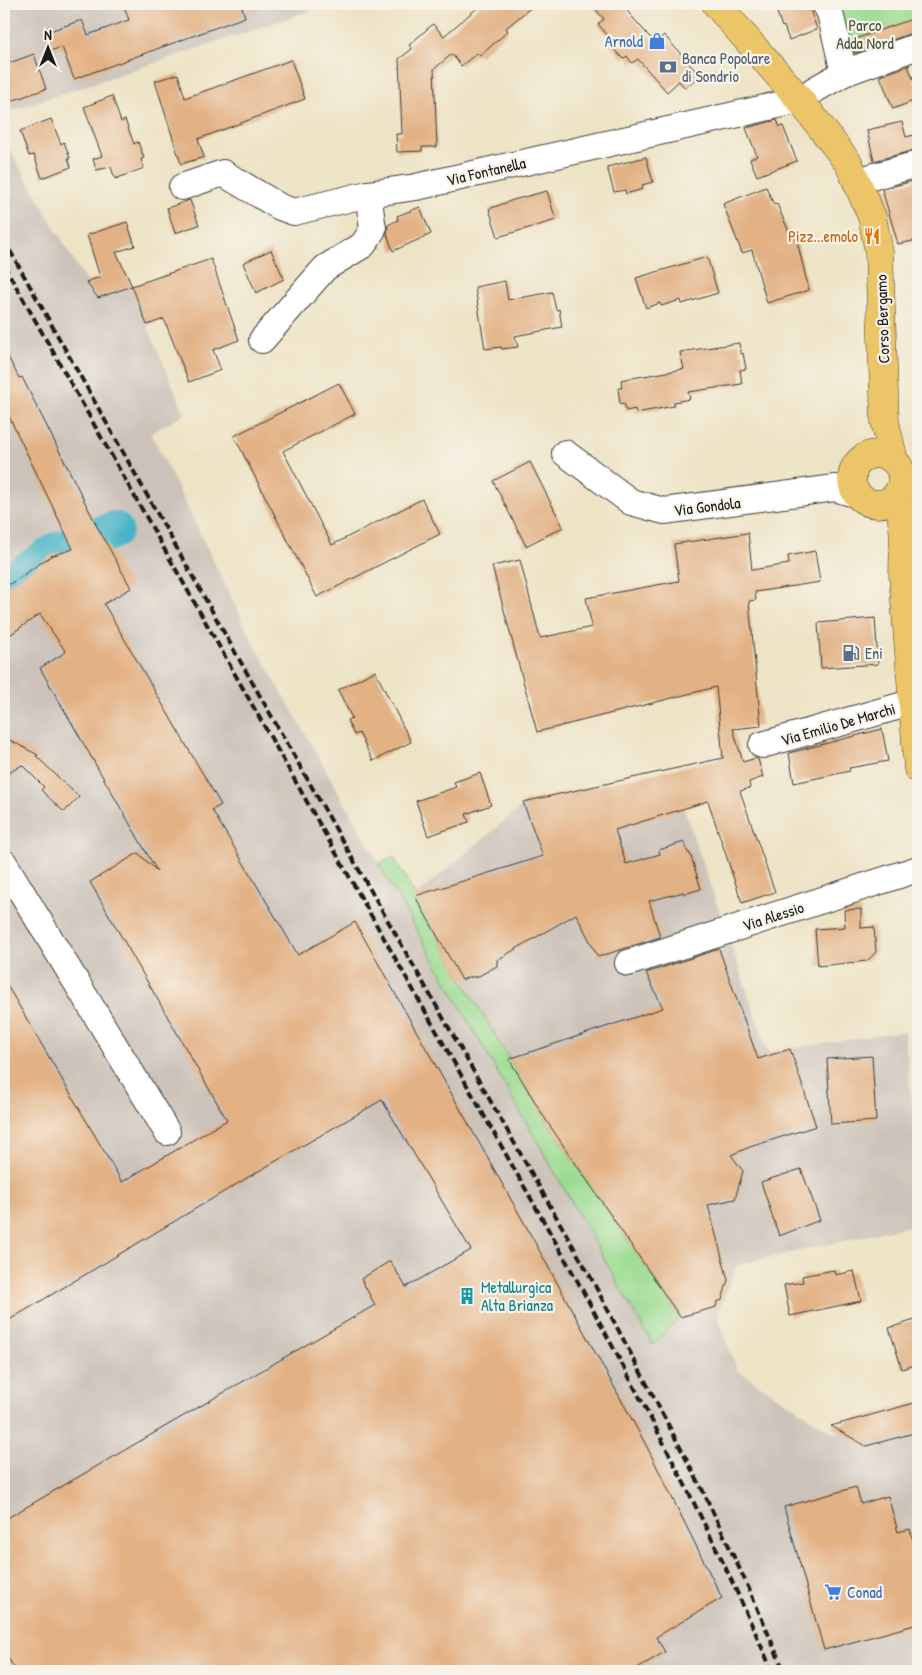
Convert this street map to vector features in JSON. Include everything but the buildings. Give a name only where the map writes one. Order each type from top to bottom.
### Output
[{"type":"main road","name":"Corso Bergamo","points":[[716,4],[800,100],[849,164],[872,217],[879,252],[885,422],[894,461],[900,468],[902,485],[864,486]]},
{"type":"main road","points":[[885,422],[864,486],[888,522],[903,575],[912,624],[918,769]]},
{"type":"street","points":[[825,4],[830,13],[844,73]]},
{"type":"street","points":[[800,100],[844,73],[918,46]]},
{"type":"street","name":"Via Fontanella","points":[[182,187],[223,173],[280,207],[294,212],[368,194],[416,187],[800,100]]},
{"type":"street","points":[[857,181],[918,164]]},
{"type":"street","points":[[262,340],[325,268],[363,245],[373,229],[368,194]]},
{"type":"street","name":"Via Gondola","points":[[566,453],[631,502],[664,511],[864,486]]},
{"type":"street","name":"Via Emilio De Marchi","points":[[762,746],[914,702]]},
{"type":"street","points":[[4,863],[167,1132]]},
{"type":"street","name":"Via Alessio","points":[[628,963],[918,869]]},
{"type":"shaded area","points":[[4,4],[331,4],[4,113]]},
{"type":"shaded area","points":[[4,139],[86,282],[98,298],[132,286],[185,414],[151,433],[252,640],[653,1345],[680,1317],[546,1120],[462,980],[415,896],[525,804],[672,774],[768,1052],[904,1031],[918,1154],[918,1224],[737,1265],[717,1314],[737,1370],[834,1433],[918,1414],[918,1671],[4,1671],[4,590],[51,556],[104,538],[97,526],[66,535],[50,540],[4,569]]},
{"type":"shaded area","points":[[918,441],[918,517],[911,442]]},
{"type":"green space","name":"Parco Adda Nord","points":[[819,4],[918,4],[918,49],[850,73]]},
{"type":"green space","points":[[394,857],[462,980],[546,1120],[680,1317],[653,1345],[379,864]]},
{"type":"waterway","points":[[4,587],[57,551],[114,530]]},
{"type":"railway","points":[[4,240],[235,652],[590,1276],[703,1491],[750,1591],[784,1671]]},
{"type":"railway","points":[[4,265],[578,1282],[655,1426],[704,1523],[772,1671]]},
{"type":"place","name":"Arnold","points":[[657,41]]},
{"type":"place","name":"Banca Popolare di Sondrio","points":[[668,67]]},
{"type":"place","name":"Pizz...emolo","points":[[872,236]]},
{"type":"place","name":"Eni","points":[[851,653]]},
{"type":"place","name":"Metallurgica Alta Brianza","points":[[467,1296]]},
{"type":"place","name":"Conad","points":[[833,1592]]}]
